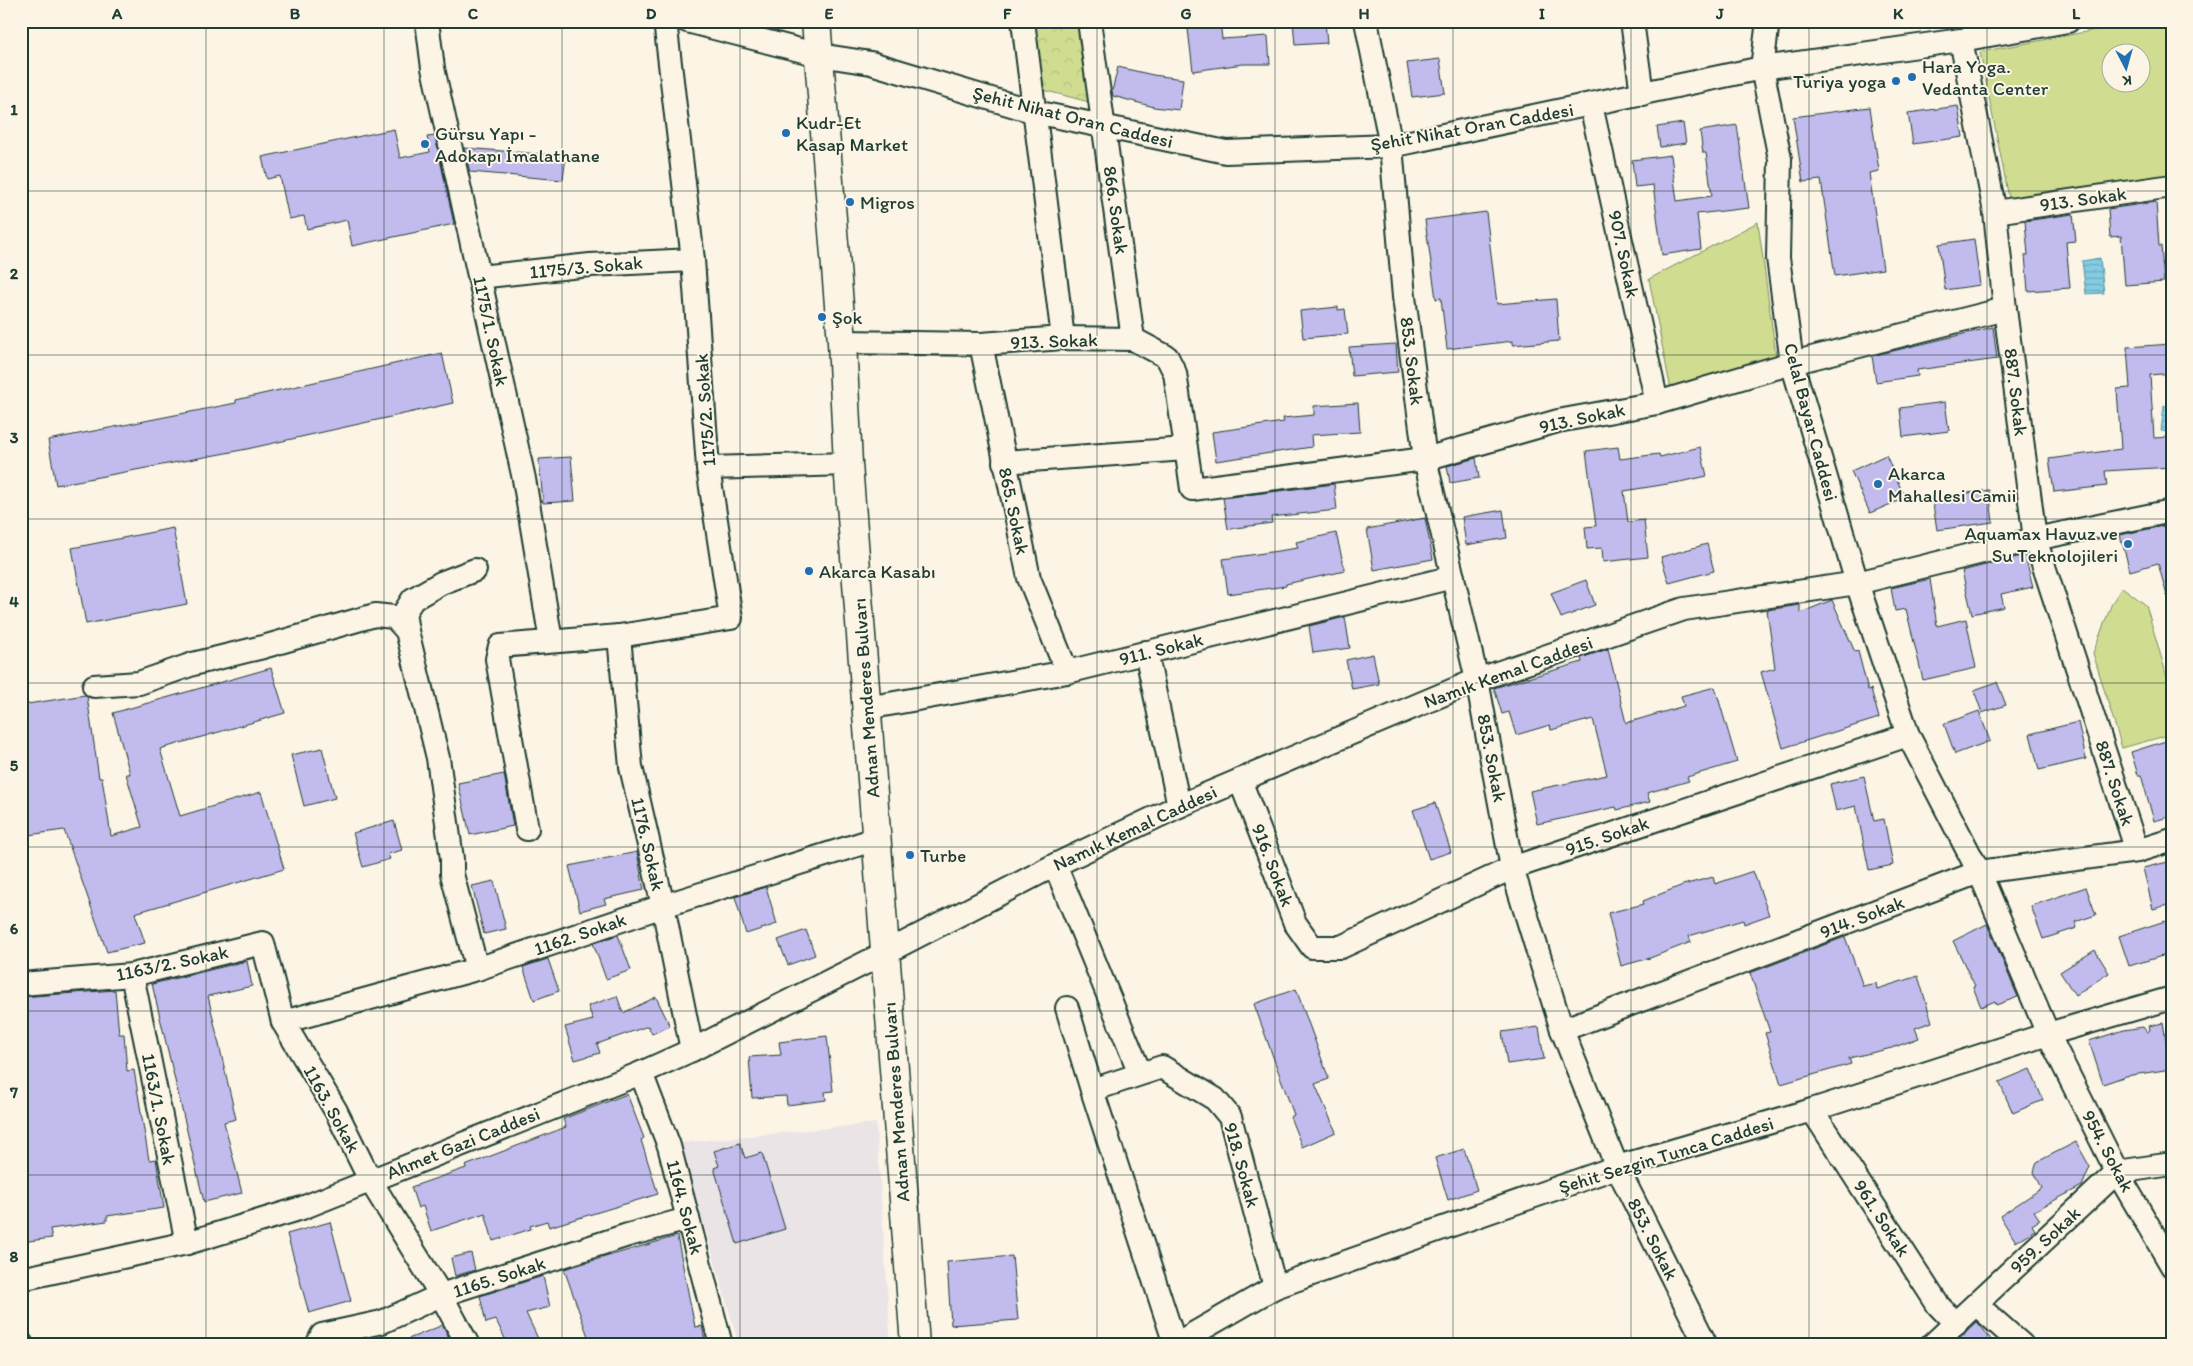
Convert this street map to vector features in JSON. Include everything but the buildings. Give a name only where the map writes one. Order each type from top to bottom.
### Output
[{"type":"main road","name":"Adnan Menderes Bulvarı","points":[[816,21],[842,342],[848,464],[915,1345]]},
{"type":"street","name":"1175/1. Sokak","points":[[427,21],[434,68],[524,479],[551,641]]},
{"type":"street","name":"1175/2. Sokak","points":[[527,829],[497,660],[500,646],[619,636],[731,618],[708,468],[693,260],[665,21]]},
{"type":"street","name":"Şehit Nihat Oran Caddesi","points":[[687,21],[819,55],[871,63],[1035,112],[1226,152],[1390,146],[1762,68],[1961,40],[2068,21]]},
{"type":"street","points":[[1023,21],[1063,338]]},
{"type":"street","name":"866. Sokak","points":[[1089,21],[1133,339]]},
{"type":"street","name":"853. Sokak","points":[[1366,21],[1390,146],[1404,297],[1425,459],[1477,680],[1512,868],[1562,1030],[1617,1167],[1706,1345]]},
{"type":"street","points":[[1632,21],[1642,94]]},
{"type":"street","name":"Celal Bayar Caddesi","points":[[1768,21],[1762,68],[1780,159],[1778,258],[1792,363],[1857,583],[1908,736],[1979,872]]},
{"type":"street","name":"887. Sokak","points":[[1961,40],[1995,212],[2005,309],[2035,539],[2137,851]]},
{"type":"street","name":"907. Sokak","points":[[1591,105],[1657,403]]},
{"type":"street","name":"913. Sokak","points":[[1995,212],[2172,186]]},
{"type":"street","name":"1175/3. Sokak","points":[[479,277],[590,265],[693,260]]},
{"type":"street","name":"913. Sokak","points":[[842,342],[981,344],[1063,338],[1133,339],[1167,357],[1175,373],[1192,489],[1425,459],[1558,421],[1657,403],[1792,363],[2005,309]]},
{"type":"street","name":"865. Sokak","points":[[981,344],[1028,578],[1067,672]]},
{"type":"street","points":[[1004,462],[1186,448]]},
{"type":"street","points":[[708,468],[848,464]]},
{"type":"street","name":"Namık Kemal Caddesi","points":[[885,953],[1055,865],[1179,806],[1477,680],[1684,609],[1857,583],[2035,539],[2172,511]]},
{"type":"street","points":[[475,570],[441,583],[413,599],[404,613],[438,758],[452,859],[452,874],[477,969]]},
{"type":"street","name":"911. Sokak","points":[[867,708],[1067,672],[1453,577]]},
{"type":"street","points":[[94,686],[139,683],[193,664],[263,647],[374,615],[394,617],[407,631]]},
{"type":"street","name":"1176. Sokak","points":[[619,636],[630,767],[662,906],[692,1050]]},
{"type":"street","points":[[1146,652],[1179,806]]},
{"type":"street","name":"915. Sokak","points":[[1312,947],[1341,947],[1512,868],[1908,736]]},
{"type":"street","name":"916. Sokak","points":[[1240,780],[1295,923],[1312,947]]},
{"type":"street","name":"1162. Sokak","points":[[283,1022],[477,969],[662,906],[876,839]]},
{"type":"street","name":"914. Sokak","points":[[1562,1030],[1979,872],[2137,851],[2172,840]]},
{"type":"street","points":[[1055,865],[1140,1073]]},
{"type":"street","name":"954. Sokak","points":[[1979,872],[2048,1034],[2117,1172],[2172,1266]]},
{"type":"street","name":"1163/2. Sokak","points":[[21,984],[132,975],[263,943]]},
{"type":"street","name":"1163. Sokak","points":[[263,943],[283,1022],[336,1111],[370,1180],[441,1295],[468,1345]]},
{"type":"street","name":"Ahmet Gazi Caddesi","points":[[21,1279],[187,1243],[302,1208],[641,1073],[692,1050],[885,953]]},
{"type":"street","name":"1163/1. Sokak","points":[[132,975],[187,1243]]},
{"type":"street","name":"Şehit Sezgin Tunca Caddesi","points":[[1174,1344],[1275,1287],[1617,1167],[1812,1110],[2048,1034],[2172,998]]},
{"type":"street","points":[[1067,1008],[1174,1344]]},
{"type":"street","name":"918. Sokak","points":[[1092,1090],[1162,1067],[1215,1099],[1230,1117],[1275,1287]]},
{"type":"street","name":"1164. Sokak","points":[[641,1073],[669,1146],[721,1345]]},
{"type":"street","name":"961. Sokak","points":[[1812,1110],[1938,1305],[1956,1324]]},
{"type":"street","points":[[2117,1172],[2172,1164]]},
{"type":"street","name":"959. Sokak","points":[[1932,1345],[1977,1305],[2117,1172]]},
{"type":"street","name":"1165. Sokak","points":[[317,1345],[322,1335],[382,1322],[441,1295],[628,1234],[688,1219]]},
{"type":"street","points":[[1977,1305],[2022,1345]]},
{"type":"shaded area","points":[[876,1123],[891,1345],[739,1345],[680,1143]]},
{"type":"green space","points":[[1032,21],[1081,21],[1093,103],[1043,90]]},
{"type":"green space","points":[[2143,21],[2172,21],[2172,174],[2009,198],[1980,52]]},
{"type":"green space","points":[[1758,222],[1776,356],[1671,390],[1649,279]]},
{"type":"green space","points":[[2122,587],[2146,605],[2172,694],[2172,734],[2122,748],[2093,653],[2112,603]]},
{"type":"water","points":[[2167,204],[2172,204],[2172,240],[2167,239]]},
{"type":"water","points":[[2100,258],[2104,293],[2086,294],[2082,261]]},
{"type":"water","points":[[2164,405],[2172,408],[2172,433],[2161,431]]},
{"type":"place","name":"Hara Yoga. Vedanta Center","points":[[1912,77]]},
{"type":"place","name":"Turiya yoga","points":[[1896,81]]},
{"type":"place","name":"Kudr-Et Kasap Market","points":[[786,133]]},
{"type":"place","name":"Gürsu Yapı - Adokapı İmalathane","points":[[425,144]]},
{"type":"place","name":"Migros","points":[[850,202]]},
{"type":"place","name":"Şok","points":[[822,317]]},
{"type":"place","name":"Akarca Mahallesi Camii","points":[[1878,484]]},
{"type":"place","name":"Aquamax Havuz ve Su Teknolojileri","points":[[2128,544]]},
{"type":"place","name":"Akarca Kasabı","points":[[809,571]]},
{"type":"place","name":"Turbe","points":[[910,855]]}]
